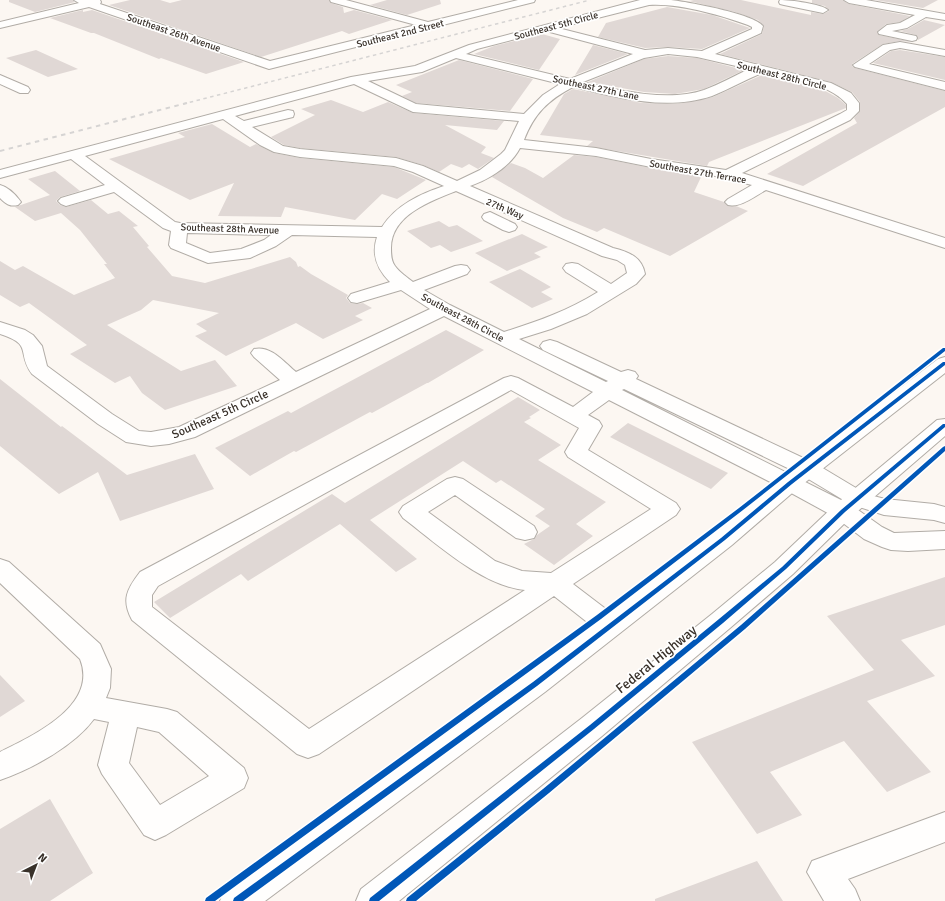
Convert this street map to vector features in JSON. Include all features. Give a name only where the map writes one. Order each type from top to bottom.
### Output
[{"type":"street","points":[[0,25],[84,2],[103,0]]},
{"type":"street","points":[[335,0],[429,26]]},
{"type":"street","name":"Southeast 2nd Street","points":[[269,65],[530,0]]},
{"type":"street","points":[[849,0],[925,13],[943,14]]},
{"type":"street","name":"Southeast 5th Circle","points":[[0,174],[355,80],[418,69],[472,47],[640,3],[654,1],[669,2],[745,19],[758,26]]},
{"type":"street","points":[[782,1],[823,10]]},
{"type":"street","name":"Southeast 26th Avenue","points":[[84,2],[269,65]]},
{"type":"street","points":[[925,13],[903,26],[891,28],[882,32],[939,44],[944,48]]},
{"type":"street","name":"Southeast 28th Circle","points":[[702,54],[757,31],[758,26]]},
{"type":"street","points":[[546,28],[646,54]]},
{"type":"street","points":[[944,48],[900,45],[887,47],[859,65],[945,86]]},
{"type":"street","name":"Southeast 28th Circle","points":[[728,174],[845,117],[853,110],[853,103],[840,91],[825,85],[702,54],[670,52],[646,54],[572,83],[548,96],[527,118],[520,128],[512,150],[504,159],[492,169],[477,178],[421,200],[406,209],[395,219],[386,232],[383,240],[382,252],[386,265],[396,277],[444,310],[512,335],[620,382],[799,476],[850,505]]},
{"type":"street","name":"Southeast 27th Lane","points":[[454,54],[631,97],[657,99],[682,98],[714,91],[760,69]]},
{"type":"street","points":[[0,79],[24,90],[6,94]]},
{"type":"street","points":[[355,80],[413,108],[527,118]]},
{"type":"street","name":"27th Way","points":[[224,114],[265,142],[279,149],[300,153],[396,162],[418,169],[509,210],[630,260],[636,267],[636,274],[630,280],[581,310],[544,325],[512,335]]},
{"type":"street","points":[[242,126],[288,114]]},
{"type":"street","name":"Southeast 27th Terrace","points":[[514,143],[596,152],[673,167],[728,174],[765,184],[945,243]]},
{"type":"street","name":"Southeast 28th Avenue","points":[[73,154],[170,225],[180,228],[386,232]]},
{"type":"street","points":[[733,202],[765,184]]},
{"type":"street","points":[[66,201],[117,186]]},
{"type":"street","points":[[0,190],[13,202]]},
{"type":"street","points":[[471,208],[509,227]]},
{"type":"street","points":[[490,217],[509,210]]},
{"type":"street","points":[[180,228],[177,244],[208,258],[244,254],[270,243],[288,230]]},
{"type":"street","points":[[572,268],[611,292]]},
{"type":"street","points":[[357,298],[408,286],[461,270]]},
{"type":"street","name":"Southeast 5th Circle","points":[[0,328],[20,334],[32,346],[34,363],[39,370],[106,418],[134,437],[157,439],[187,432],[444,310]]},
{"type":"street","points":[[260,354],[294,381]]},
{"type":"street","points":[[237,901],[535,684],[723,539],[799,476],[945,363]]},
{"type":"street","points":[[511,382],[574,416],[591,426],[576,452],[668,509],[308,745],[148,620],[141,613],[137,605],[138,596],[142,588],[150,579],[511,382]]},
{"type":"street","points":[[574,416],[620,382]]},
{"type":"street","name":"Federal Highway","points":[[373,901],[592,727],[710,630],[784,568],[850,505],[945,425]]},
{"type":"street","points":[[525,532],[455,484],[411,512],[486,567],[519,580],[555,583],[610,626]]},
{"type":"street","points":[[850,505],[934,512],[945,515]]},
{"type":"street","points":[[850,505],[873,533],[890,541],[908,542],[945,540]]},
{"type":"street","points":[[0,568],[90,652],[97,668],[96,686],[87,706],[72,725],[49,741],[0,767]]},
{"type":"street","points":[[87,706],[126,713]]},
{"type":"street","points":[[843,901],[824,872],[945,827]]},
{"type":"building","points":[[9,0],[73,0],[75,2],[35,12],[9,2]]},
{"type":"building","points":[[130,0],[160,0],[170,3],[182,0],[329,0],[331,3],[343,7],[344,13],[354,10],[392,20],[349,34],[342,31],[261,57],[109,5]]},
{"type":"building","points":[[387,0],[440,0],[441,4],[407,15],[370,5]]},
{"type":"building","points":[[741,0],[811,15],[811,12],[823,14],[829,11],[825,6],[812,3],[812,0],[843,0],[849,4],[910,16],[900,22],[886,24],[877,32],[879,35],[913,42],[900,41],[883,44],[852,64],[852,66],[945,91],[945,107],[803,186],[767,174],[857,123],[854,118],[860,111],[860,102],[852,92],[831,82],[720,54],[762,34],[764,26],[758,20],[735,12],[689,1]]},
{"type":"building","points":[[875,0],[938,0],[923,8]]},
{"type":"building","points":[[667,7],[712,15],[750,28],[702,49],[668,47],[645,48],[598,37],[606,23]]},
{"type":"building","points":[[83,10],[83,12],[92,10],[244,62],[206,74],[161,58],[159,59],[94,33],[50,18]]},
{"type":"building","points":[[924,20],[945,25],[918,40],[916,35],[900,31],[908,29]]},
{"type":"building","points":[[542,34],[560,39],[539,70],[474,54],[494,46]]},
{"type":"building","points":[[593,45],[628,54],[575,75]]},
{"type":"building","points":[[36,50],[78,69],[48,77],[6,58]]},
{"type":"building","points":[[900,50],[945,57],[945,80],[873,63],[891,51]]},
{"type":"building","points":[[668,56],[697,58],[744,70],[704,89],[675,94],[644,92],[588,82],[644,59]]},
{"type":"building","points":[[459,60],[533,79],[510,111],[416,103],[402,96],[412,92],[396,85]]},
{"type":"building","points":[[762,75],[818,87],[838,98],[846,105],[846,108],[709,162],[707,166],[587,146],[593,141],[540,135],[564,94],[573,89],[642,103],[678,104],[713,97]]},
{"type":"building","points":[[331,100],[363,112],[388,102],[413,113],[504,121],[497,130],[445,125],[486,147],[481,153],[494,158],[478,169],[469,164],[462,168],[451,164],[439,172],[423,165],[396,157],[300,148],[284,145],[271,137],[315,115],[301,109]]},
{"type":"building","points":[[212,124],[250,147],[256,144],[274,153],[300,158],[394,167],[426,180],[397,199],[382,194],[355,220],[285,207],[281,217],[218,216],[234,183],[190,200],[109,159],[185,137],[178,133]]},
{"type":"building","points":[[574,155],[596,157],[651,168],[702,175],[694,192],[724,202],[728,206],[736,206],[748,211],[670,256],[604,228],[597,232],[563,218],[492,177],[511,163],[525,168],[543,178]]},
{"type":"building","points":[[55,171],[80,191],[60,197],[56,201],[60,205],[66,207],[91,200],[108,214],[119,211],[138,226],[133,227],[149,246],[147,247],[172,276],[205,283],[290,257],[296,262],[298,267],[300,266],[348,295],[346,298],[350,303],[363,303],[372,308],[355,316],[363,320],[323,339],[296,323],[226,356],[195,336],[207,331],[196,324],[219,313],[153,300],[141,310],[107,325],[181,371],[215,360],[237,386],[165,410],[142,393],[130,376],[115,383],[70,354],[87,345],[29,303],[20,307],[0,295],[0,261],[15,270],[23,266],[74,295],[115,278],[104,264],[107,264],[80,230],[61,213],[35,221],[15,207],[50,195],[28,179]]},
{"type":"building","points":[[439,221],[449,227],[457,225],[483,241],[451,252],[440,245],[431,248],[407,231]]},
{"type":"building","points":[[522,234],[548,247],[534,253],[541,257],[507,271],[475,253]]},
{"type":"building","points":[[520,269],[551,287],[541,292],[553,299],[532,308],[489,282]]},
{"type":"building","points":[[446,330],[484,350],[428,383],[296,452],[294,451],[250,476],[215,448],[288,411],[291,413]]},
{"type":"building","points":[[0,379],[61,427],[62,426],[127,475],[195,454],[214,489],[120,521],[98,472],[59,494],[0,446]]},
{"type":"building","points":[[518,397],[540,410],[524,422],[561,445],[538,460],[606,502],[576,524],[593,536],[554,565],[524,544],[534,539],[537,535],[550,526],[535,516],[545,509],[501,480],[496,483],[463,461],[370,520],[417,559],[396,572],[340,524],[248,581],[241,574],[170,618],[154,602],[332,494],[345,503]]},
{"type":"building","points":[[628,423],[728,473],[711,489],[610,437]]},
{"type":"building","points":[[945,577],[945,625],[901,640],[935,676],[867,701],[931,772],[887,792],[844,741],[770,772],[802,815],[757,834],[692,742],[874,670],[827,616]]},
{"type":"building","points":[[0,675],[25,701],[0,717]]},
{"type":"building","points":[[50,799],[93,873],[50,901],[0,901],[0,829]]},
{"type":"building","points":[[757,861],[783,901],[655,901],[655,899]]},
{"type":"railway","points":[[183,104],[590,0]]},
{"type":"railway","points":[[0,151],[187,103]]},
{"type":"cycle path","points":[[209,901],[599,617],[741,509],[945,349]]},
{"type":"cycle path","points":[[237,901],[535,684],[723,539],[790,483],[945,363]]},
{"type":"cycle path","points":[[373,901],[592,727],[721,621],[784,568],[843,511],[945,425]]},
{"type":"cycle path","points":[[410,901],[546,791],[743,627],[945,448]]}]
